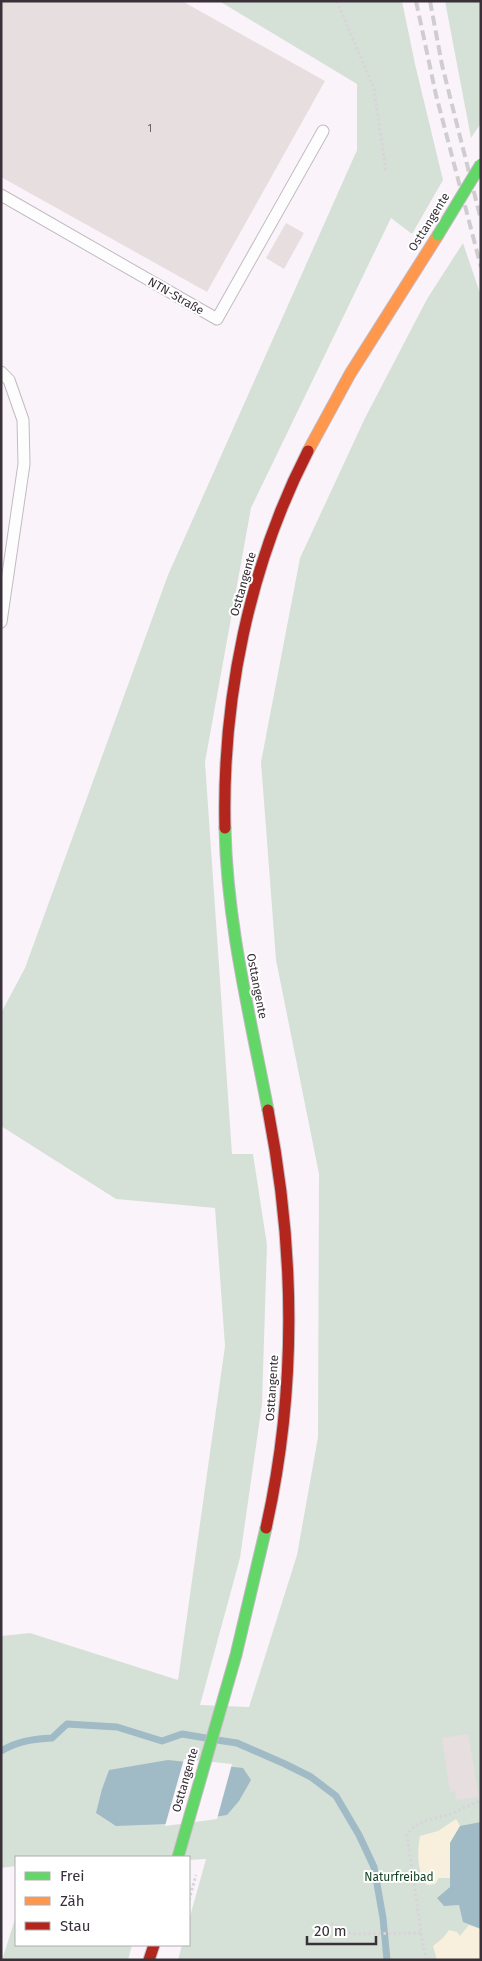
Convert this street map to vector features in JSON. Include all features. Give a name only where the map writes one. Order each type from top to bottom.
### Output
[{"type":"main road","name":"Osttangente","points":[[178,1856],[264,1546],[275,1486],[285,1403],[290,1310],[286,1234],[277,1158],[240,977],[227,886],[224,794],[232,704],[249,613],[265,556],[302,463],[334,404],[481,164]]},
{"type":"main road","points":[[150,1960],[154,1946]]},
{"type":"lane","name":"NTN-Straße","points":[[1,196],[217,319],[323,131]]},
{"type":"lane","points":[[1,372],[9,380],[23,420],[24,464],[1,622]]},
{"type":"path","points":[[337,1],[374,89],[386,172]]},
{"type":"path","points":[[427,1960],[421,1933],[408,1835],[410,1830],[421,1822],[455,1813],[468,1805],[481,1802]]},
{"type":"path","points":[[331,1922],[347,1932],[364,1934],[421,1933]]},
{"type":"green space","name":"Naturfreibad","points":[[219,1],[402,1],[443,180],[412,234],[391,218],[251,508],[205,762],[232,1154],[253,1154],[267,1245],[262,1404],[240,1558],[200,1705],[249,1707],[297,1555],[318,1437],[319,1174],[276,960],[261,762],[300,558],[365,418],[427,299],[463,243],[481,296],[481,1960],[178,1960],[182,1946],[190,1946],[190,1916],[206,1859],[190,1860],[190,1856],[15,1856],[15,1866],[1,1868],[1,1636],[30,1633],[178,1680],[225,1346],[215,1208],[116,1199],[1,1126],[1,1013],[25,968],[168,575],[357,150],[357,84]]},
{"type":"green space","points":[[445,1],[481,1],[481,123],[471,138]]},
{"type":"green space","points":[[15,1919],[15,1946],[132,1946],[128,1960],[2,1960]]},
{"type":"sand","points":[[456,1819],[460,1826],[450,1843],[450,1878],[439,1878],[435,1884],[427,1885],[421,1875],[419,1862],[418,1848],[420,1836],[438,1831]]},
{"type":"sand","points":[[469,1925],[481,1929],[481,1960],[437,1960],[433,1946],[449,1930],[457,1932],[460,1936]]},
{"type":"water","points":[[168,1760],[243,1768],[251,1780],[239,1801],[227,1815],[166,1824],[116,1826],[96,1813],[109,1770]]},
{"type":"water","points":[[481,1822],[481,1929],[463,1922],[459,1905],[444,1906],[437,1898],[450,1887],[450,1843],[460,1826]]},
{"type":"pier","points":[[184,1759],[232,1764],[217,1819],[165,1826]]},
{"type":"building","points":[[1,1],[182,1],[325,81],[207,292],[1,177]]},
{"type":"building","points":[[286,223],[304,233],[284,269],[266,258]]},
{"type":"building","points":[[468,1734],[479,1797],[456,1800],[455,1791],[450,1792],[442,1738]]},
{"type":"waterway","points":[[1,1751],[26,1741],[52,1738],[67,1724],[117,1727],[162,1741],[182,1734],[206,1738]]},
{"type":"waterway","points":[[217,1740],[237,1743],[285,1764],[311,1777],[336,1796],[359,1835],[374,1867],[383,1918],[387,1960]]},
{"type":"railway","points":[[416,1],[436,95],[481,267]]},
{"type":"railway","points":[[430,1],[442,65],[481,220]]},
{"type":"traffic: fast","points":[[438,235],[481,164]]},
{"type":"traffic: fast","points":[[225,828],[230,899],[240,970],[268,1110]]},
{"type":"traffic: fast","points":[[178,1856],[236,1655],[266,1528]]},
{"type":"traffic: slow","points":[[308,451],[350,374],[438,235]]},
{"type":"traffic: jam","points":[[225,828],[225,779],[228,731],[234,682],[243,634],[270,540],[287,495],[308,451]]},
{"type":"traffic: jam","points":[[266,1528],[283,1424],[289,1319],[283,1215],[277,1162],[268,1110]]},
{"type":"traffic: jam","points":[[149,1960],[154,1946]]}]
